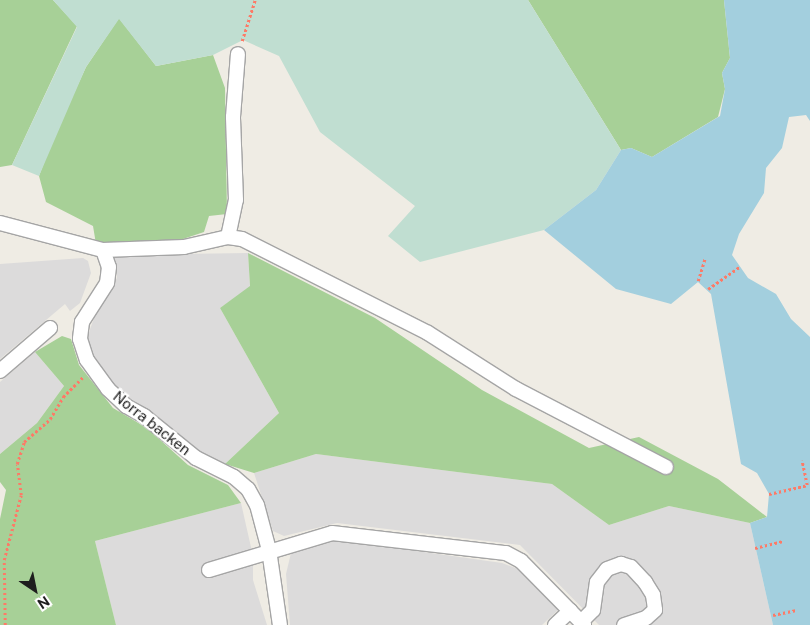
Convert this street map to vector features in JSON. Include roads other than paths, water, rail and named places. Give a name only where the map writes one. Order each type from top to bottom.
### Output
[{"type":"street","points":[[228,237],[236,200],[233,117],[238,54]]},
{"type":"street","points":[[0,223],[103,250],[184,247],[228,237],[265,248],[428,333],[516,388],[666,467]]},
{"type":"street","name":"Norra backen","points":[[103,250],[109,267],[107,283],[82,322],[80,339],[92,367],[108,389],[126,406],[144,416],[196,458],[234,477],[248,490],[257,505],[270,550],[280,625]]},
{"type":"street","points":[[0,372],[50,328]]},
{"type":"street","points":[[208,570],[332,533],[506,553],[521,561],[583,623],[593,610],[597,582],[607,569],[621,564],[631,567],[645,582],[653,595],[655,610],[646,618],[624,625]]},
{"type":"street","points":[[555,625],[570,611]]},
{"type":"water","points":[[724,0],[810,0],[810,121],[806,115],[789,117],[782,148],[766,168],[764,193],[739,234],[732,255],[748,278],[776,294],[791,319],[810,337],[810,625],[773,625],[750,523],[767,517],[769,494],[757,473],[741,464],[711,294],[698,282],[671,304],[616,289],[544,230],[596,190],[621,150],[631,148],[652,157],[720,116],[725,89],[722,73],[730,58]]}]
